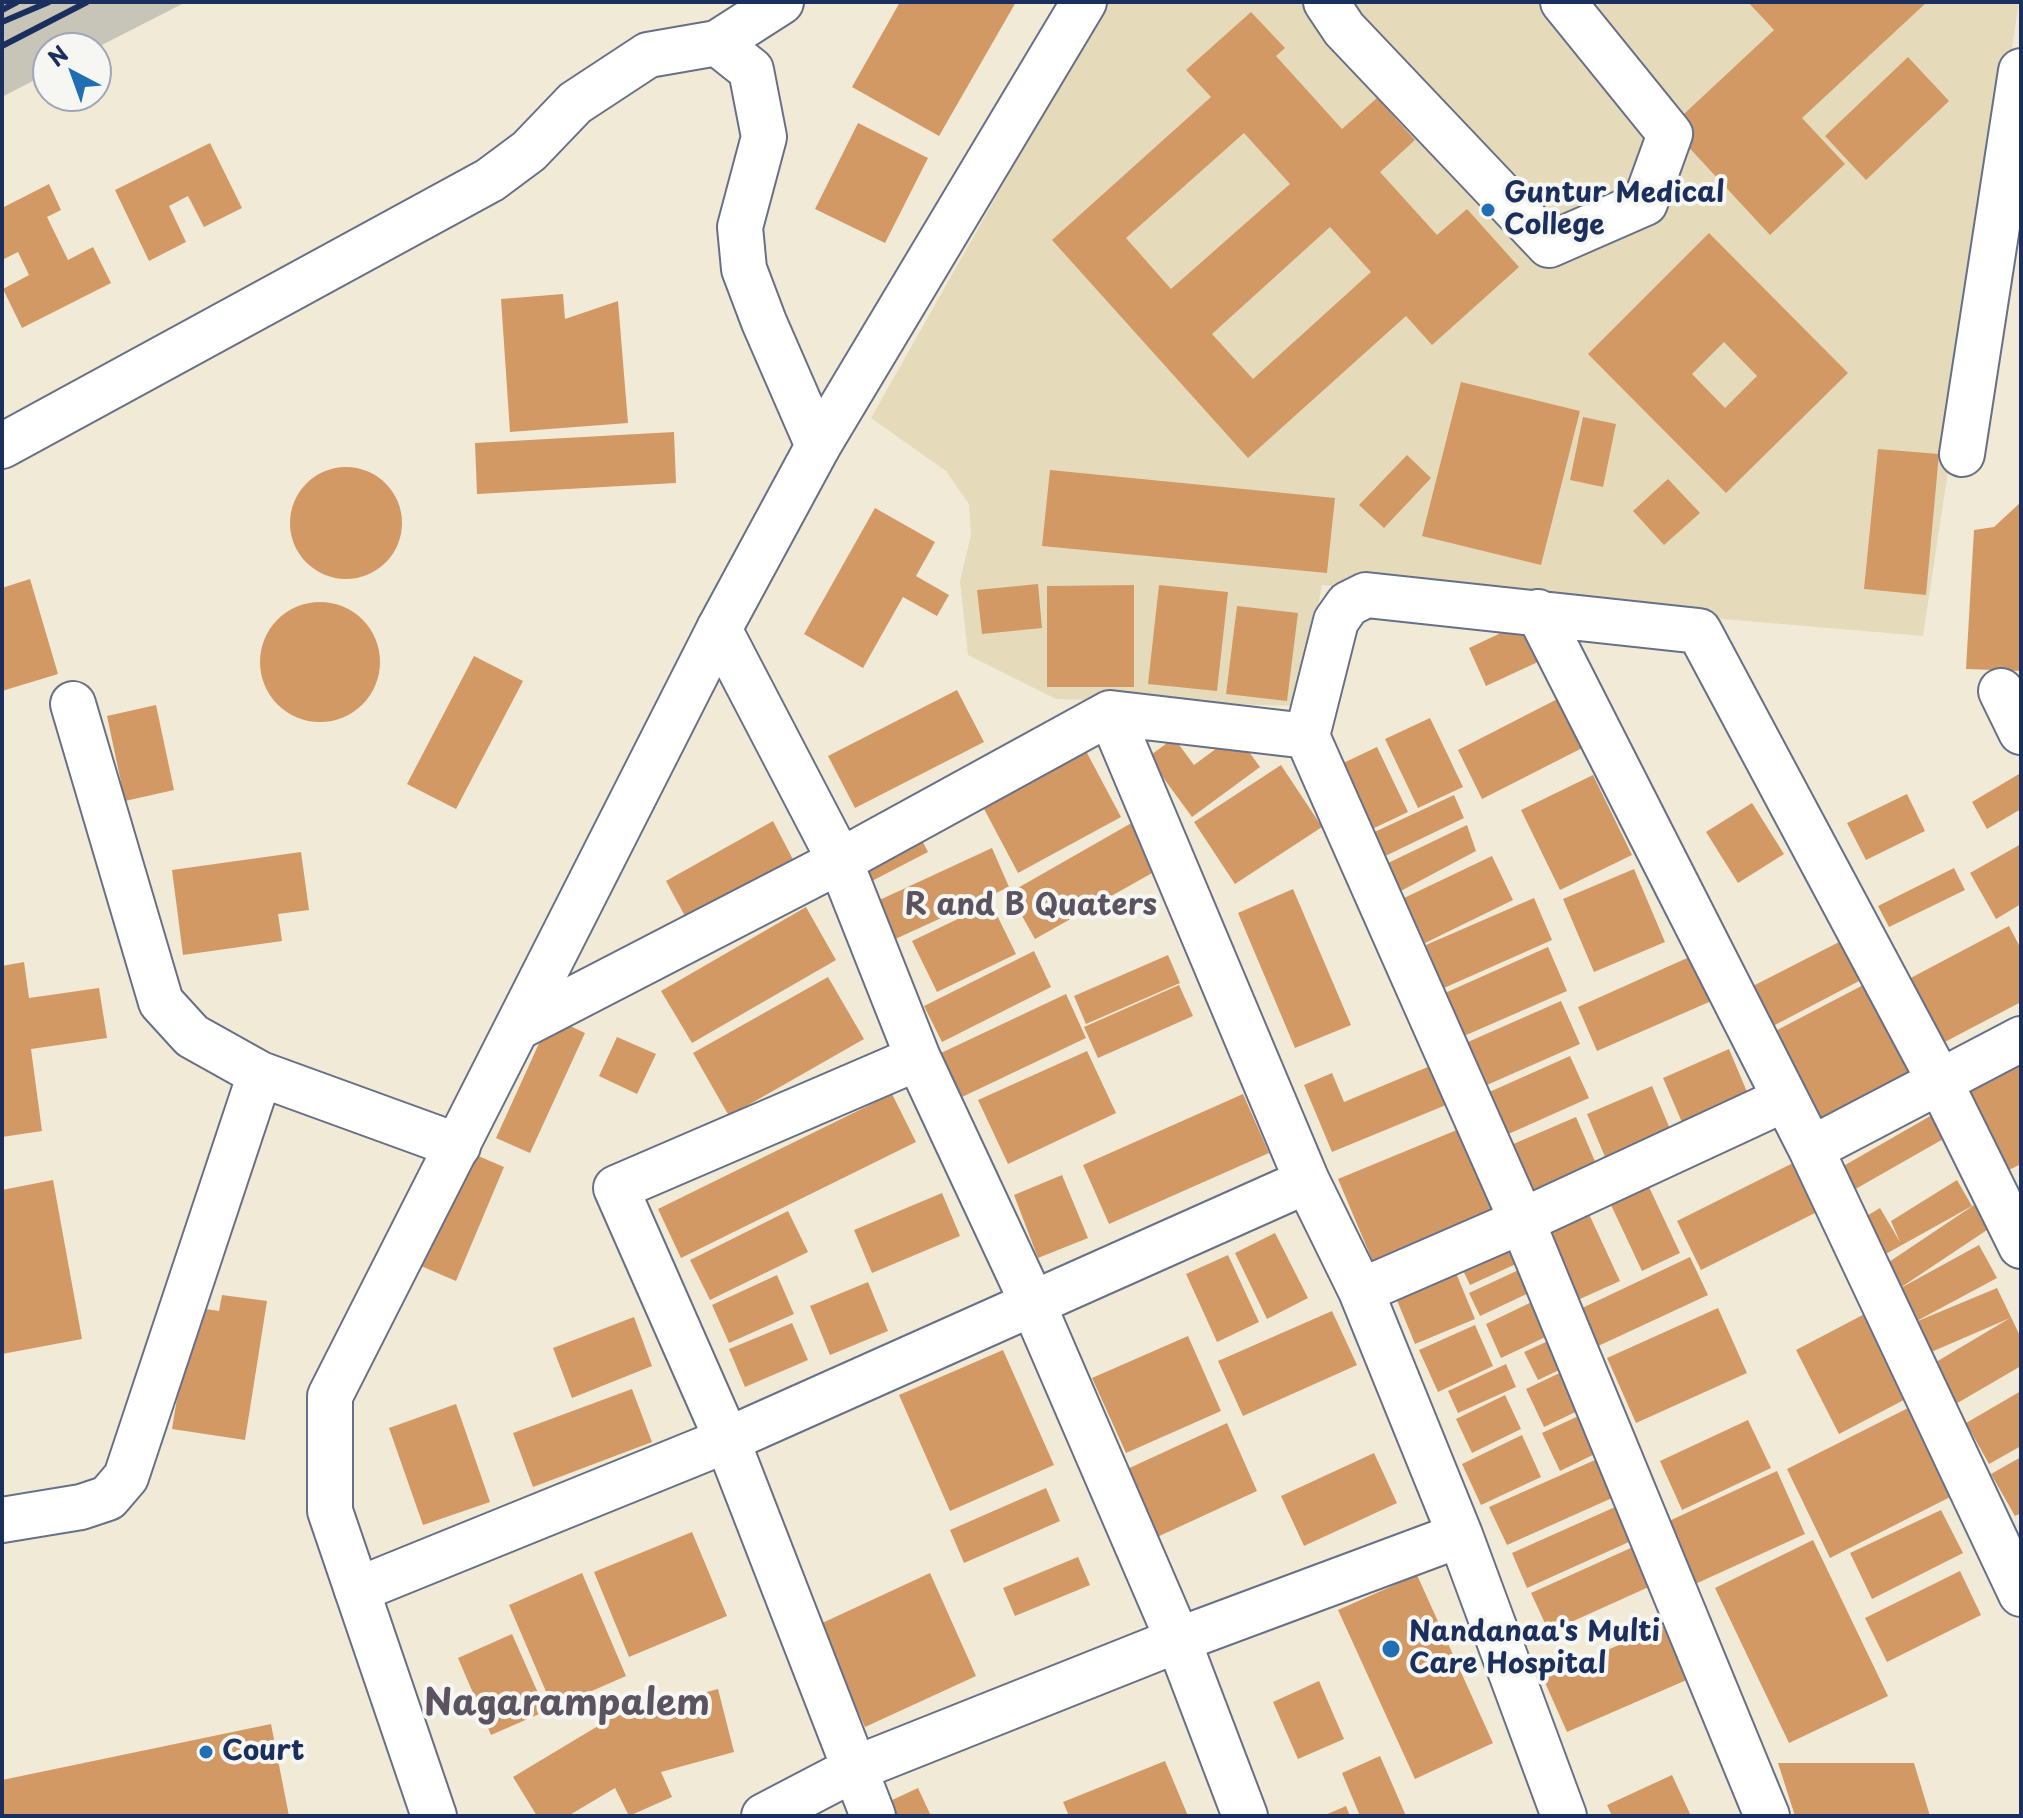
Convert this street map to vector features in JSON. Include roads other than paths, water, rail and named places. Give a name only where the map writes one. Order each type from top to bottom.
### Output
[{"type":"street","points":[[2,446],[490,180],[529,151],[575,103],[648,55],[717,43],[781,2]]},
{"type":"street","points":[[434,1816],[330,1511],[330,1396],[719,629],[818,446],[1084,2]]},
{"type":"street","points":[[1326,2],[1344,29],[1549,245],[1645,203],[1670,134],[1563,2]]},
{"type":"street","points":[[717,43],[751,70],[764,137],[740,227],[744,269],[818,446]]},
{"type":"street","points":[[1962,454],[2021,71]]},
{"type":"street","points":[[1767,1816],[1522,1221],[1307,736],[1336,621],[1348,604],[1366,595],[1699,631],[1940,1082],[2021,1246]]},
{"type":"street","points":[[1538,612],[2011,1543],[2021,1594]]},
{"type":"street","points":[[719,629],[840,861],[918,1058],[1033,1304],[1178,1640],[1245,1816]]},
{"type":"street","points":[[2001,691],[2021,732]]},
{"type":"street","points":[[73,704],[148,967],[161,1002],[192,1036],[260,1074],[458,1146]]},
{"type":"street","points":[[517,1028],[840,861],[1110,713],[1307,736]]},
{"type":"street","points":[[1110,713],[1307,1181],[1361,1291],[1460,1535],[1564,1816]]},
{"type":"street","points":[[1811,1149],[2021,1039]]},
{"type":"street","points":[[873,1816],[727,1440],[616,1188],[918,1058]]},
{"type":"street","points":[[2,1520],[81,1507],[108,1498],[126,1477],[260,1074]]},
{"type":"street","points":[[1361,1291],[1522,1221],[1785,1099]]},
{"type":"street","points":[[357,1590],[727,1440],[1307,1181]]},
{"type":"street","points":[[764,1816],[854,1769],[1178,1640],[1460,1535]]},
{"type":"railway","points":[[2,10],[17,2]]},
{"type":"railway","points":[[2,22],[49,2]]},
{"type":"railway","points":[[2,46],[87,2]]},
{"type":"place","name":"Guntur Medical College","points":[[1488,210]]},
{"type":"place","name":"Nandanaa's Multi Care Hospital","points":[[1391,1649]]},
{"type":"place","name":"Court","points":[[206,1752]]},
{"type":"district","name":"R and B Quaters","points":[[1031,907]]},
{"type":"district","name":"Nagarampalem","points":[[567,1705]]}]
